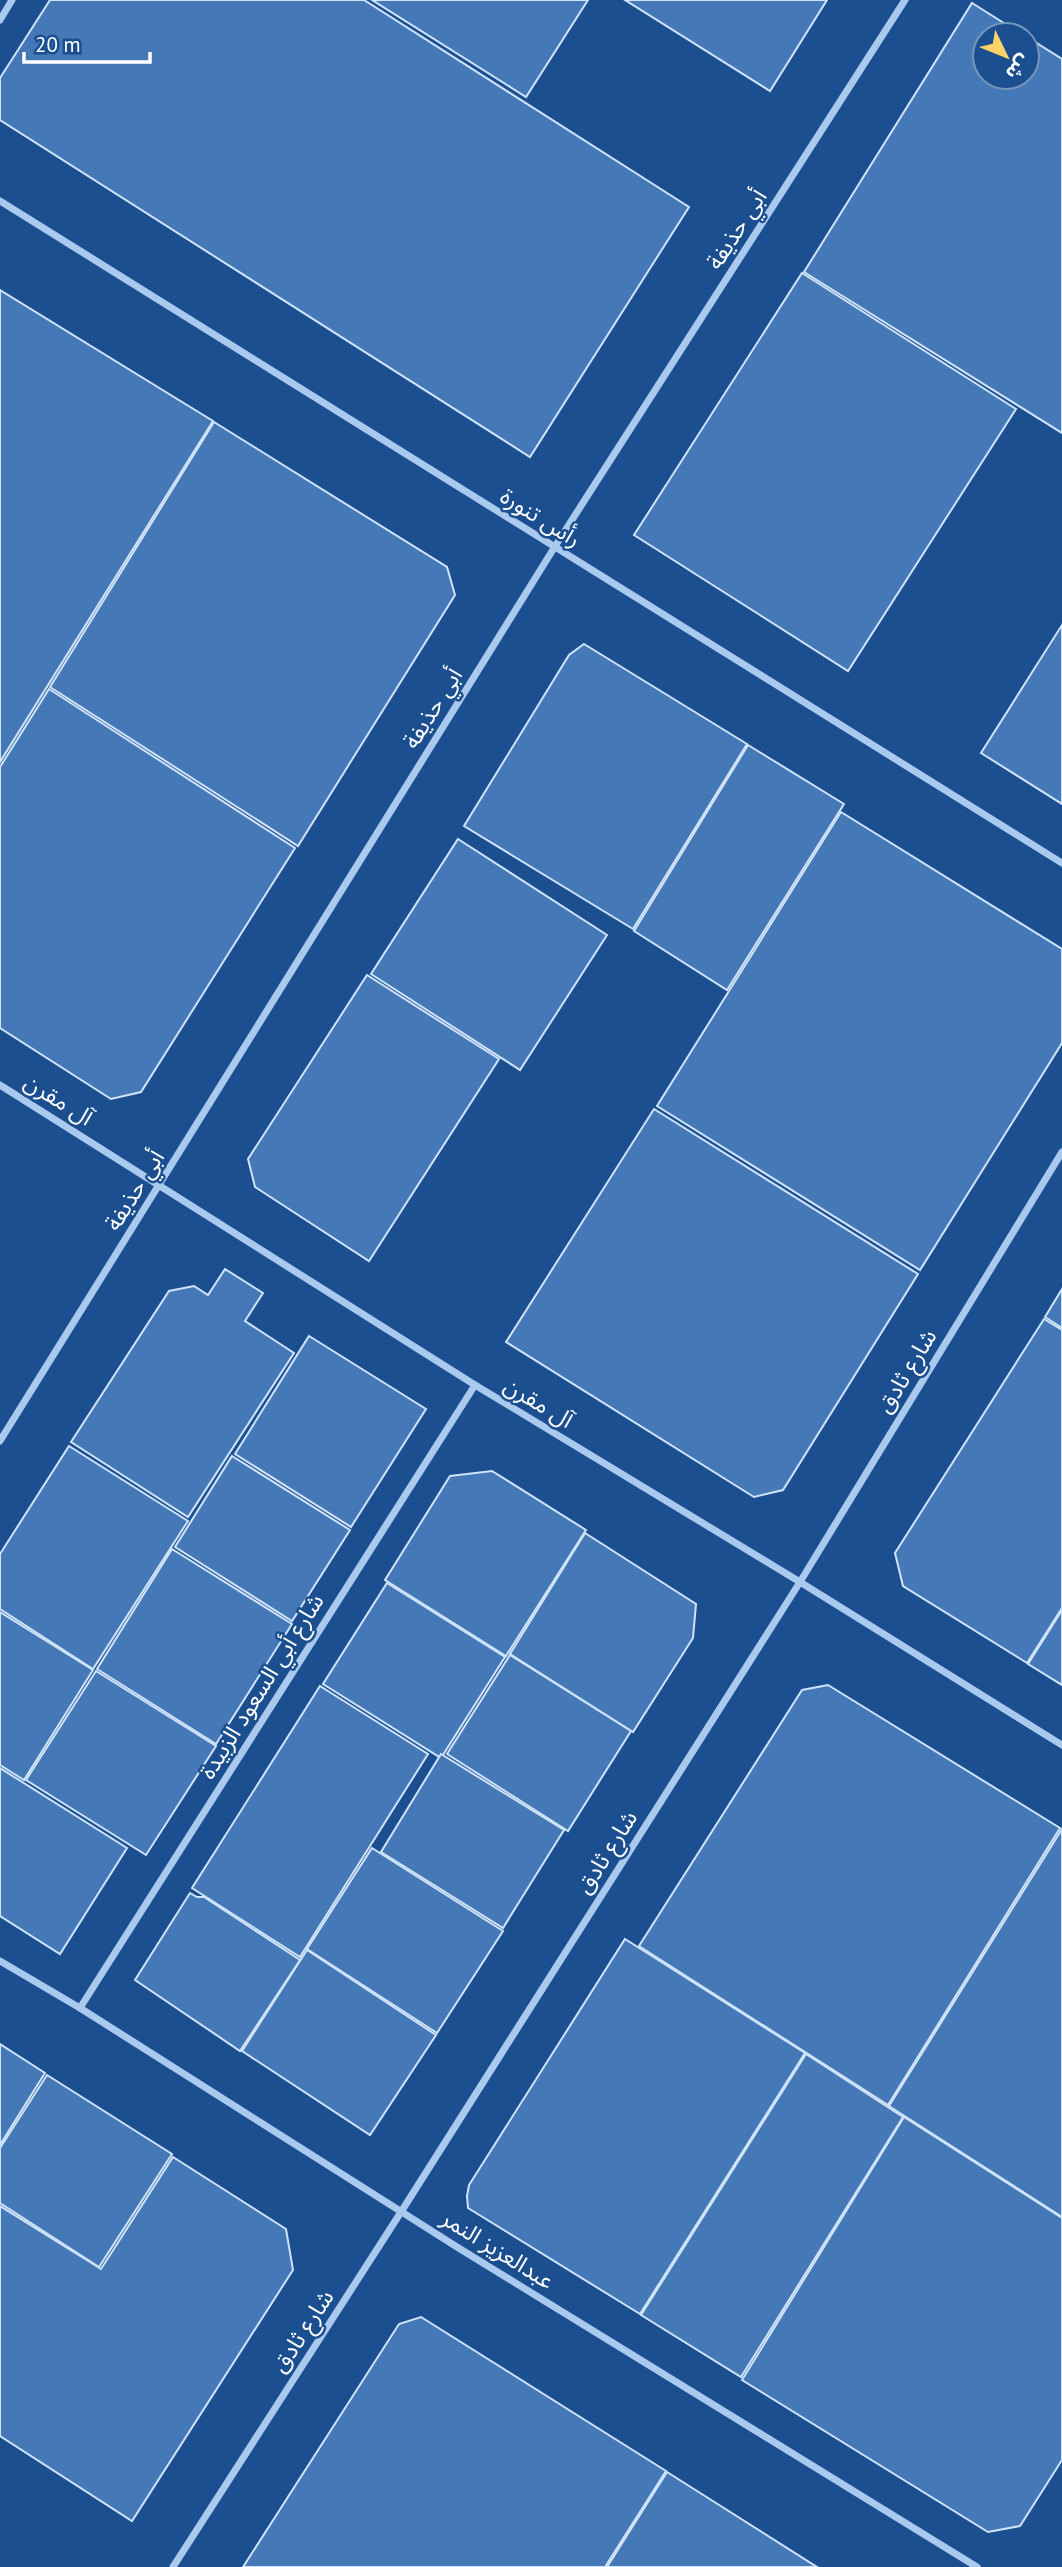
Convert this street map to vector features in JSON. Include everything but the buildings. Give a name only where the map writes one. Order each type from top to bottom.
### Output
[{"type":"street","points":[[0,20],[12,0]]},
{"type":"street","name":"أبي حذيفة","points":[[0,1441],[554,548],[905,0]]},
{"type":"street","name":"رأس تنورة","points":[[0,201],[1062,863]]},
{"type":"street","name":"آل مقرن","points":[[0,1085],[475,1385],[1062,1745]]},
{"type":"street","name":"شارع ثادق","points":[[173,2567],[800,1582],[1062,1152]]},
{"type":"street","name":"شارع أبي السعود الزبيدة","points":[[80,2008],[475,1385]]},
{"type":"street","name":"عبدالعزيز النمر","points":[[0,1961],[80,2008],[401,2212],[977,2567]]}]
